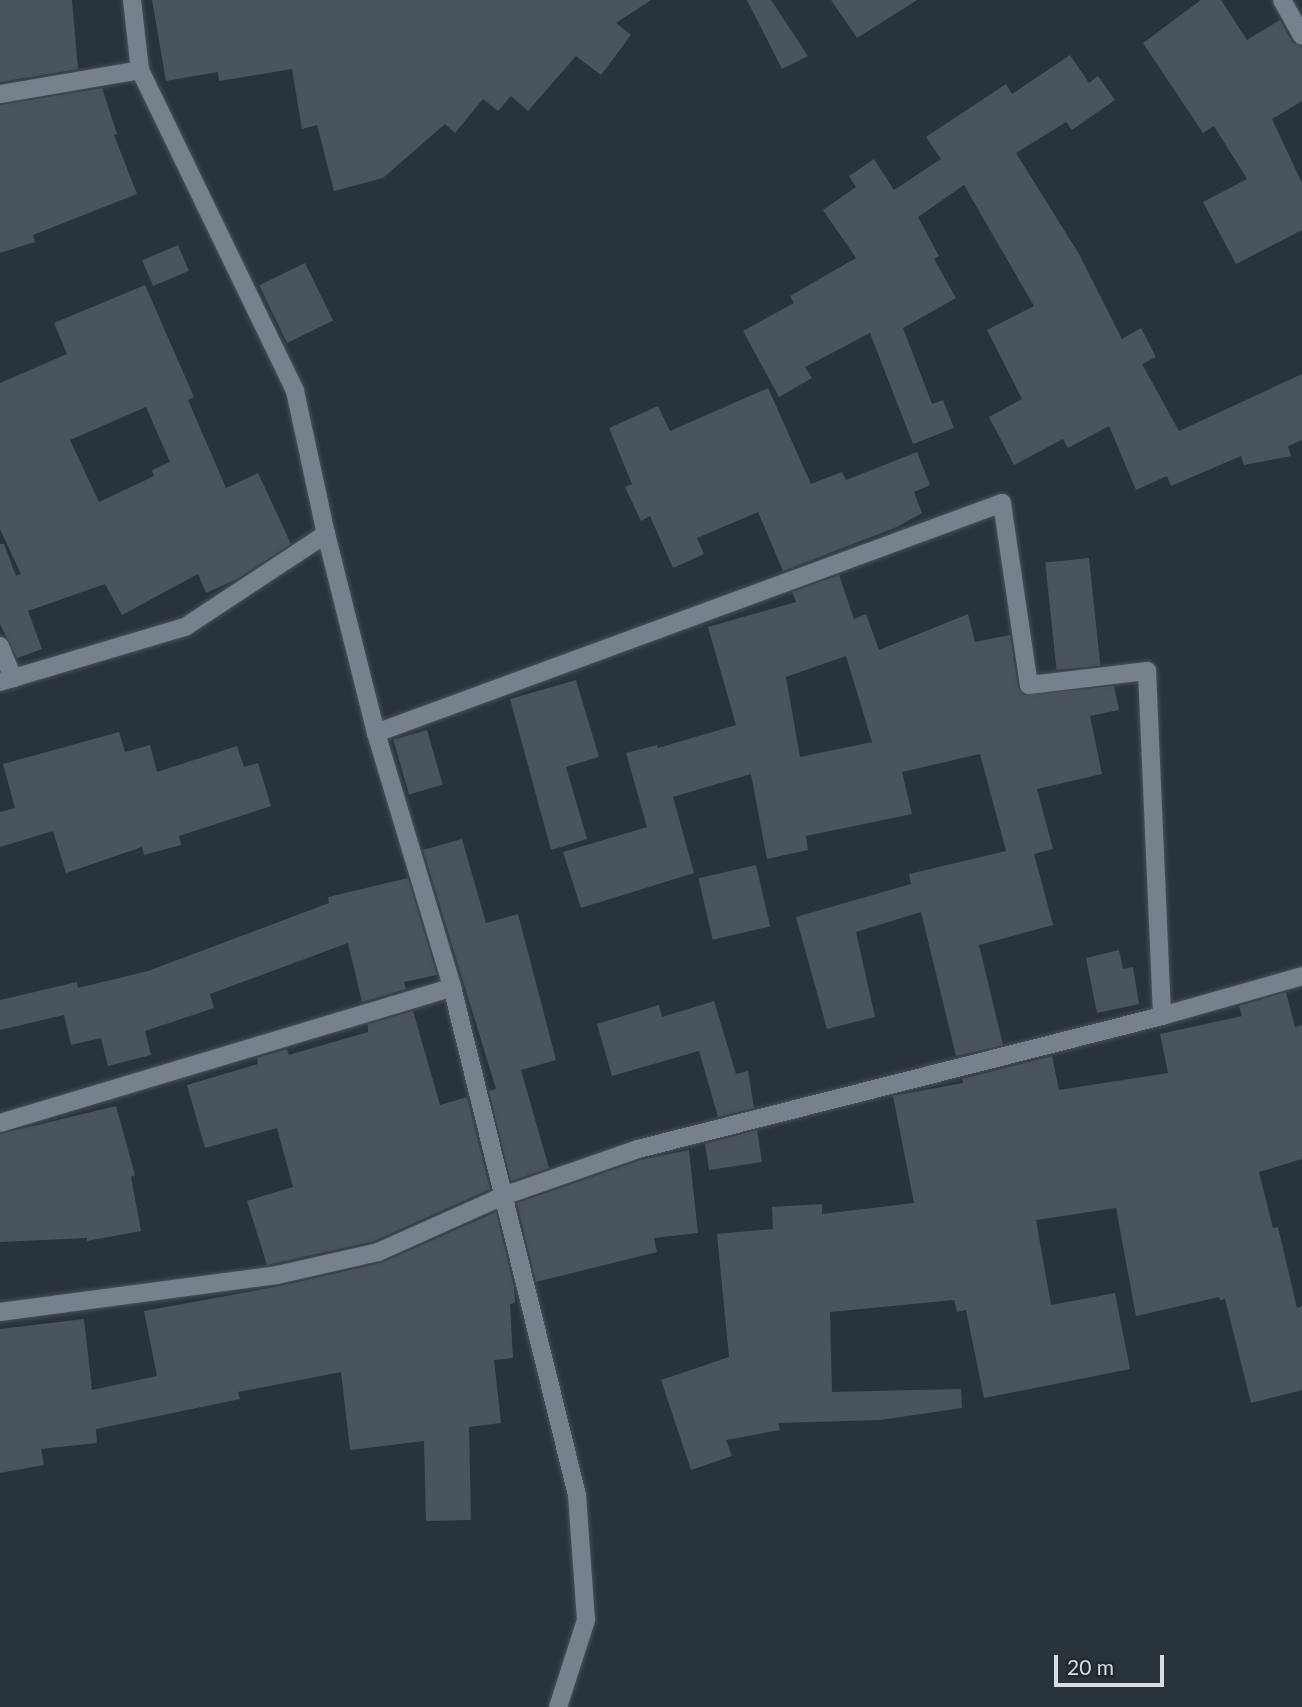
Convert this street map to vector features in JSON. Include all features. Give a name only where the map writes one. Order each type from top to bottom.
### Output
[{"type":"street","points":[[132,0],[140,71],[295,391],[326,534],[376,733],[453,987],[577,1494],[586,1620],[558,1707]]},
{"type":"street","points":[[1282,0],[1302,36]]},
{"type":"street","points":[[0,94],[140,71]]},
{"type":"street","points":[[376,733],[1002,503],[1029,685],[1147,671],[1162,1016]]},
{"type":"street","points":[[0,646],[6,681],[185,627],[326,534]]},
{"type":"street","points":[[0,1312],[276,1275],[378,1252],[503,1196],[638,1149],[1162,1016],[1302,976]]},
{"type":"street","points":[[0,1123],[453,987]]},
{"type":"building","points":[[0,0],[72,0],[78,69],[0,82]]},
{"type":"building","points":[[152,0],[651,0],[616,23],[631,35],[601,75],[576,56],[528,111],[511,96],[498,111],[483,99],[455,133],[445,124],[383,178],[334,191],[317,125],[302,129],[292,69],[219,81],[218,72],[166,81]]},
{"type":"building","points":[[747,0],[771,0],[808,56],[782,69]]},
{"type":"building","points":[[831,0],[917,0],[857,38]]},
{"type":"building","points":[[1201,0],[1221,0],[1247,40],[1280,20],[1292,42],[1302,47],[1302,101],[1272,119],[1302,183],[1302,230],[1236,264],[1203,202],[1247,179],[1214,126],[1203,133],[1143,43]]},
{"type":"building","points":[[1070,55],[1089,83],[1098,76],[1115,100],[1072,130],[1066,122],[1016,153],[1079,254],[1122,339],[1141,328],[1156,357],[1142,364],[1179,431],[1302,374],[1302,440],[1288,446],[1291,456],[1244,465],[1241,456],[1171,486],[1167,476],[1136,490],[1109,426],[1068,448],[1063,439],[1014,465],[989,417],[1022,399],[987,330],[1034,306],[964,185],[918,217],[939,256],[934,259],[956,298],[903,328],[932,404],[943,400],[954,428],[913,444],[870,333],[805,367],[812,378],[779,397],[743,331],[794,303],[790,296],[856,258],[823,210],[856,187],[849,176],[874,159],[894,190],[941,159],[926,137],[1006,84],[1012,94]]},
{"type":"building","points":[[102,88],[117,134],[114,135],[137,194],[33,235],[35,242],[0,253],[0,105]]},
{"type":"building","points":[[178,245],[189,271],[153,286],[142,260]]},
{"type":"building","points":[[305,263],[333,321],[287,343],[259,285]]},
{"type":"building","points":[[145,285],[194,397],[188,400],[226,488],[258,473],[291,544],[237,579],[206,593],[198,574],[122,615],[105,584],[28,611],[42,649],[17,658],[0,624],[0,544],[4,544],[16,576],[21,574],[0,529],[0,383],[67,354],[54,323]],"holes":[[[146,407],[170,462],[152,470],[154,476],[99,502],[70,440]]]},
{"type":"building","points":[[768,388],[811,484],[842,472],[846,480],[917,452],[930,485],[914,492],[922,513],[897,527],[783,571],[758,512],[697,538],[704,554],[673,568],[650,516],[641,521],[625,487],[632,484],[609,428],[658,406],[670,431]]},
{"type":"building","points":[[1089,558],[1100,665],[1057,670],[1045,563]]},
{"type":"building","points":[[839,575],[854,619],[866,614],[879,650],[968,614],[975,642],[1010,635],[1018,687],[1024,695],[1114,686],[1119,710],[1090,716],[1102,774],[1037,789],[1053,849],[1034,854],[1053,925],[979,945],[1003,1045],[956,1056],[921,912],[856,932],[875,1017],[827,1029],[796,917],[911,884],[909,874],[1006,851],[980,754],[902,772],[912,814],[806,836],[808,850],[767,859],[751,774],[673,797],[694,873],[581,908],[563,852],[647,827],[626,753],[657,745],[658,748],[736,725],[708,627],[796,602],[792,592]],"holes":[[[846,656],[872,742],[800,757],[786,677]]]},
{"type":"building","points":[[576,680],[599,757],[566,767],[587,839],[551,850],[510,699]]},
{"type":"building","points":[[427,730],[443,785],[409,794],[393,740]]},
{"type":"building","points":[[119,732],[125,752],[150,745],[157,772],[237,746],[244,767],[258,763],[271,806],[179,836],[181,845],[144,855],[142,847],[66,873],[53,831],[0,847],[0,812],[15,808],[3,764]]},
{"type":"building","points":[[462,839],[486,923],[518,914],[556,1060],[521,1070],[549,1168],[511,1181],[489,1091],[496,1089],[423,850]]},
{"type":"building","points":[[756,865],[770,926],[713,940],[699,878]]},
{"type":"building","points":[[408,878],[437,975],[404,982],[406,989],[362,1002],[348,943],[210,994],[214,1008],[145,1031],[151,1055],[108,1066],[101,1038],[71,1045],[64,1015],[0,1030],[0,1000],[77,982],[78,988],[148,971],[329,903],[328,897]]},
{"type":"building","points":[[1119,950],[1123,969],[1133,967],[1139,1004],[1097,1013],[1086,958]]},
{"type":"building","points":[[1286,992],[1295,1027],[1302,1025],[1302,1159],[1259,1172],[1273,1228],[1278,1227],[1297,1308],[1302,1306],[1302,1390],[1251,1403],[1225,1299],[1220,1300],[1219,1297],[1136,1316],[1116,1208],[1036,1220],[1051,1305],[1115,1293],[1130,1369],[984,1398],[966,1310],[957,1312],[954,1300],[830,1312],[832,1392],[961,1389],[962,1408],[880,1420],[778,1423],[780,1430],[726,1440],[732,1456],[691,1470],[661,1380],[729,1357],[717,1234],[773,1229],[772,1207],[822,1204],[822,1214],[914,1203],[893,1096],[963,1083],[962,1079],[1052,1056],[1059,1090],[1168,1073],[1160,1034],[1242,1016],[1239,1006]]},
{"type":"building","points":[[714,1001],[736,1074],[748,1071],[754,1108],[718,1117],[699,1051],[612,1076],[597,1024],[659,1005],[662,1017]]},
{"type":"building","points":[[413,1011],[440,1105],[467,1097],[490,1189],[374,1241],[267,1265],[247,1201],[293,1187],[277,1128],[205,1148],[187,1085],[258,1064],[257,1058],[287,1049],[289,1055],[368,1032],[368,1024]]},
{"type":"building","points":[[116,1106],[135,1175],[131,1177],[141,1231],[87,1241],[87,1238],[0,1242],[0,1134]]},
{"type":"building","points":[[757,1130],[762,1162],[709,1170],[705,1144]]},
{"type":"building","points":[[689,1150],[698,1233],[654,1238],[657,1252],[536,1282],[517,1203],[641,1160]]},
{"type":"building","points":[[496,1212],[514,1287],[515,1303],[510,1304],[513,1358],[494,1360],[501,1423],[469,1427],[471,1520],[426,1521],[424,1441],[350,1450],[341,1372],[238,1392],[240,1399],[96,1429],[97,1443],[41,1449],[44,1465],[0,1473],[0,1329],[84,1319],[92,1390],[157,1376],[144,1311],[280,1286],[381,1263]]}]
